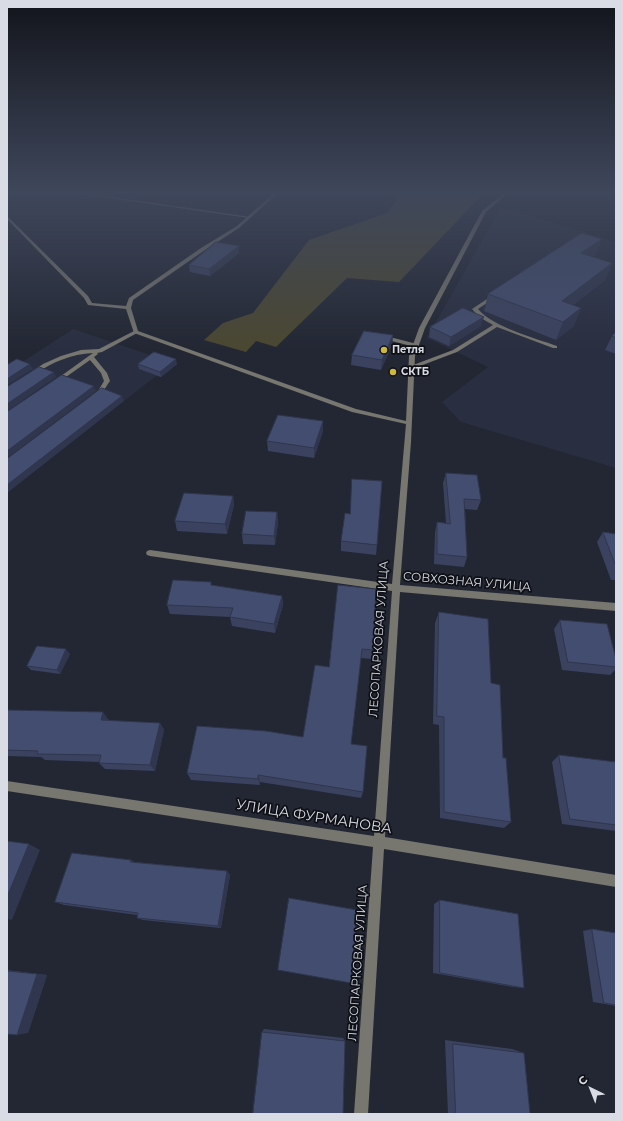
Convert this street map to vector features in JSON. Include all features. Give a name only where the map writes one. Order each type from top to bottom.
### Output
[{"type":"street","points":[[36,246],[86,297],[90,304],[128,308]]},
{"type":"street","points":[[136,332],[128,308],[131,299],[142,290],[209,246]]},
{"type":"street","name":"ЛЕСОПАРКОВАЯ УЛИЦА","points":[[361,1114],[408,423],[410,368],[415,344],[466,246]]},
{"type":"street","points":[[498,294],[475,309],[481,316],[497,325],[555,348]]},
{"type":"street","points":[[410,368],[455,351],[497,325]]},
{"type":"street","points":[[52,384],[100,351],[136,332],[354,411],[408,423]]},
{"type":"street","points":[[380,337],[415,344]]},
{"type":"street","points":[[26,378],[45,365],[63,357],[81,352],[100,351]]},
{"type":"street","points":[[88,401],[100,392],[107,381],[104,374],[91,357]]},
{"type":"street","name":"СОВХОЗНАЯ УЛИЦА","points":[[150,553],[396,588],[616,607]]},
{"type":"street","name":"УЛИЦА ФУРМАНОВА","points":[[7,786],[379,842],[616,881]]},
{"type":"shaded area","points":[[304,246],[433,246],[399,282],[347,278],[276,347],[256,341],[246,352],[204,340],[223,323],[253,313]]},
{"type":"shaded area","points":[[479,246],[616,246],[616,468],[461,422],[442,402],[488,367],[427,338]]},
{"type":"shaded area","points":[[73,329],[177,364],[161,377],[156,376],[7,493],[7,372]]},
{"type":"building","points":[[211,246],[239,246],[209,269],[189,265]]},
{"type":"building","points":[[561,246],[591,246],[581,253],[612,263],[562,301],[581,308],[563,322],[488,294]]},
{"type":"building","points":[[463,308],[484,317],[451,337],[430,327]]},
{"type":"building","points":[[364,331],[393,335],[382,360],[352,355]]},
{"type":"building","points":[[616,332],[616,338],[612,336]]},
{"type":"building","points":[[154,352],[176,359],[160,372],[138,364]]},
{"type":"building","points":[[17,359],[30,364],[7,379],[7,365]]},
{"type":"building","points":[[39,367],[54,372],[7,404],[7,387]]},
{"type":"building","points":[[62,375],[94,386],[7,451],[7,412]]},
{"type":"building","points":[[102,388],[122,396],[7,485],[7,459]]},
{"type":"building","points":[[278,415],[323,421],[314,448],[267,441]]},
{"type":"building","points":[[446,473],[477,475],[481,500],[464,499],[467,557],[437,554],[437,522],[450,524]]},
{"type":"building","points":[[352,479],[382,481],[377,545],[341,541],[345,513],[350,514]]},
{"type":"building","points":[[184,493],[233,496],[225,524],[175,521]]},
{"type":"building","points":[[246,511],[277,512],[274,536],[242,534]]},
{"type":"building","points":[[603,532],[616,534],[616,566]]},
{"type":"building","points":[[173,580],[211,582],[211,585],[282,596],[274,624],[230,617],[233,608],[167,605]]},
{"type":"building","points":[[338,585],[376,589],[373,650],[362,649],[351,744],[367,746],[363,792],[258,775],[258,779],[187,773],[197,726],[266,731],[303,737],[315,665],[329,667]]},
{"type":"building","points":[[439,612],[488,619],[491,683],[500,685],[503,758],[506,758],[511,822],[444,812],[444,717],[437,716]]},
{"type":"building","points":[[560,620],[607,624],[616,659],[616,667],[568,662]]},
{"type":"building","points":[[37,646],[66,649],[57,670],[27,666]]},
{"type":"building","points":[[7,710],[103,712],[101,720],[160,723],[150,765],[99,763],[101,755],[37,754],[38,751],[7,750]]},
{"type":"building","points":[[559,755],[616,762],[616,825],[570,819]]},
{"type":"building","points":[[7,841],[29,844],[7,897]]},
{"type":"building","points":[[72,853],[131,860],[130,862],[227,871],[218,926],[137,918],[138,913],[55,902]]},
{"type":"building","points":[[289,898],[357,910],[351,983],[278,970]]},
{"type":"building","points":[[440,900],[518,914],[524,988],[440,973]]},
{"type":"building","points":[[592,929],[616,933],[616,1005],[604,1003]]},
{"type":"building","points":[[7,971],[37,974],[17,1035],[7,1034]]},
{"type":"building","points":[[262,1032],[345,1041],[343,1114],[253,1114]]},
{"type":"building","points":[[453,1044],[524,1053],[530,1114],[456,1114]]},
{"type":"place","name":"Петля","points":[[384,350]]},
{"type":"place","name":"СКТБ","points":[[393,372]]}]
